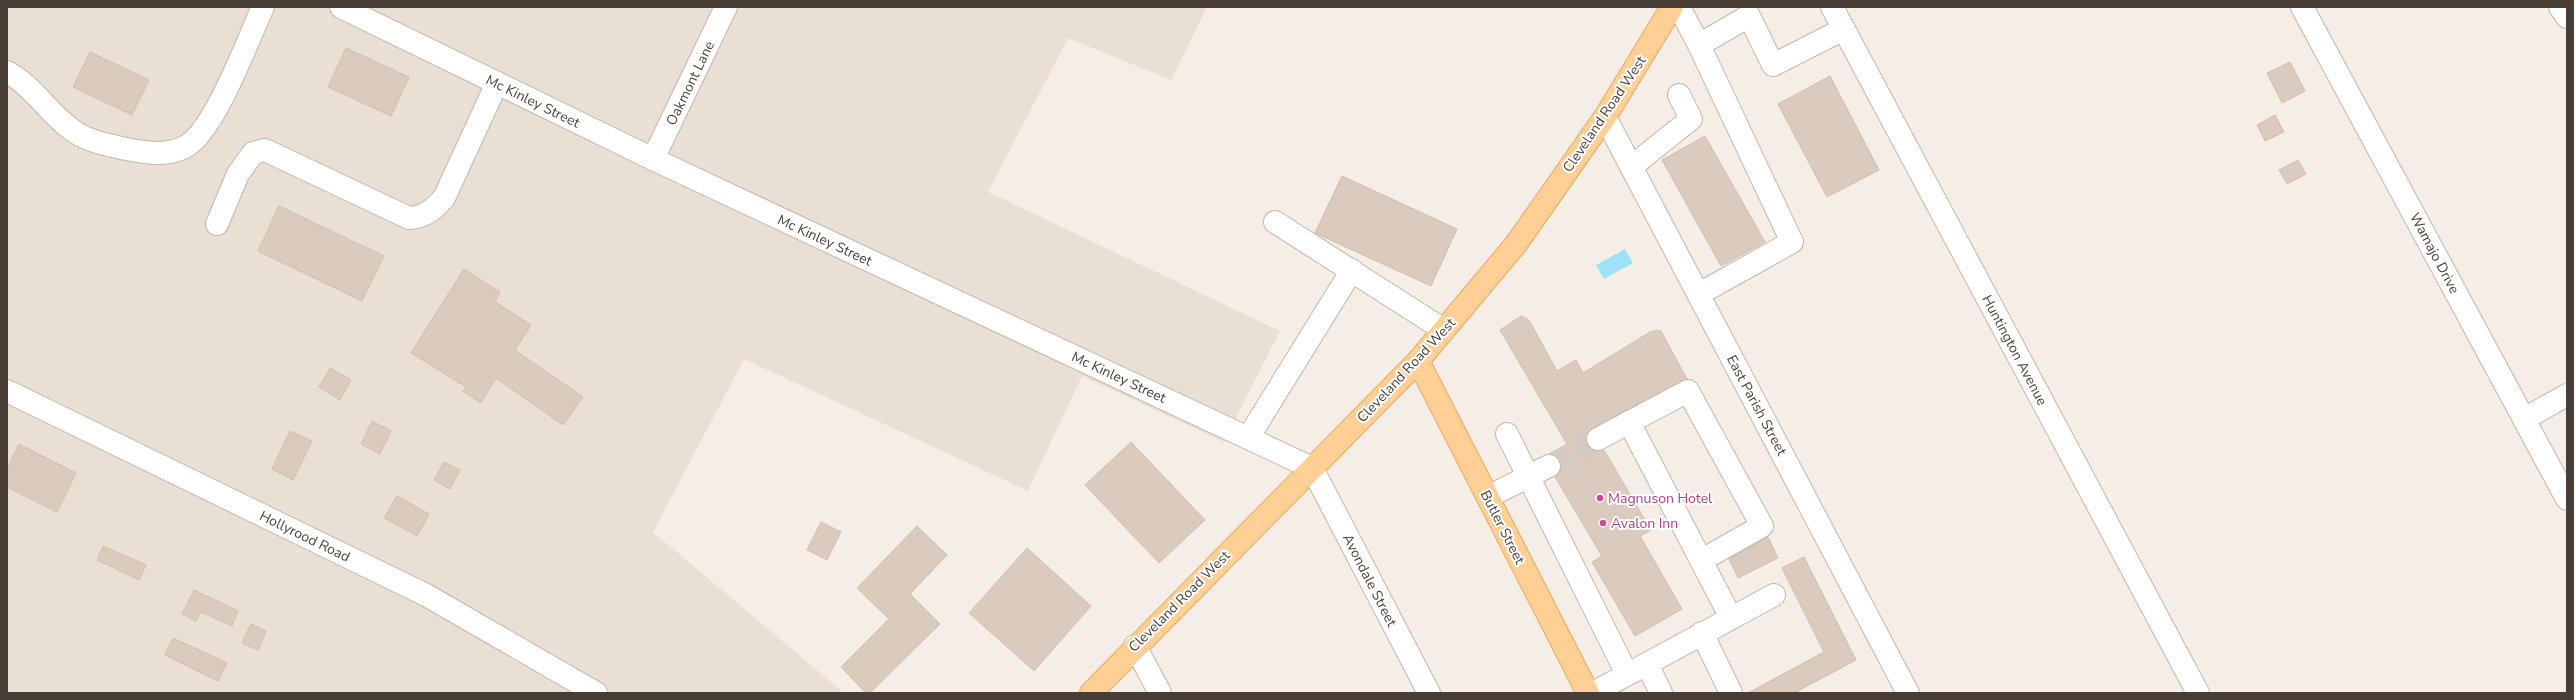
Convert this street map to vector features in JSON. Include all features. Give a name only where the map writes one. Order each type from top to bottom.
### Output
[{"type":"main road","name":"Cleveland Road West","points":[[1091,693],[1135,646],[1418,361],[1516,244],[1605,117],[1672,7]]},
{"type":"main road","name":"Butler Street","points":[[1418,361],[1588,693]]},
{"type":"street","points":[[7,72],[25,84],[55,117],[88,140],[146,153],[170,153],[188,145],[206,127],[230,81],[262,7]]},
{"type":"street","name":"Mc Kinley Street","points":[[341,7],[653,159],[1312,468]]},
{"type":"street","name":"Oakmont Lane","points":[[653,159],[726,7]]},
{"type":"street","points":[[1679,7],[1699,45],[1792,242],[1699,294]]},
{"type":"street","name":"Huntington Avenue","points":[[1832,7],[2198,693]]},
{"type":"street","name":"Wamajo Drive","points":[[2302,7],[2567,499]]},
{"type":"street","points":[[2560,7],[2567,17]]},
{"type":"street","points":[[1699,45],[1756,11],[1773,65],[1844,29]]},
{"type":"street","points":[[217,224],[238,174],[253,153],[265,150],[409,218],[420,217],[433,210],[444,198],[497,83]]},
{"type":"street","points":[[1631,167],[1691,119],[1679,95]]},
{"type":"street","name":"East Parish Street","points":[[1605,117],[1908,693]]},
{"type":"street","points":[[1275,222],[1444,330]]},
{"type":"street","points":[[1248,438],[1352,270]]},
{"type":"street","name":"Hollyrood Road","points":[[7,391],[426,595],[596,693]]},
{"type":"street","points":[[1598,439],[1688,391],[1762,526],[1702,560]]},
{"type":"street","points":[[2524,419],[2567,395]]},
{"type":"street","points":[[1629,422],[1702,560],[1730,618]]},
{"type":"street","points":[[1506,434],[1529,476],[1627,674]]},
{"type":"street","points":[[1488,498],[1549,466]]},
{"type":"street","name":"Avondale Street","points":[[1312,468],[1429,693]]},
{"type":"street","points":[[1593,693],[1774,595]]},
{"type":"street","points":[[1702,633],[1731,693]]},
{"type":"street","points":[[1135,646],[1160,693]]},
{"type":"street","points":[[1647,664],[1661,693]]},
{"type":"shaded area","points":[[7,7],[1207,7],[1171,80],[1068,38],[988,192],[1280,331],[1224,442],[1082,376],[1028,491],[744,359],[653,532],[844,693],[7,693]]},
{"type":"water","points":[[1625,249],[1633,263],[1604,279],[1596,265]]},
{"type":"building","points":[[346,48],[409,77],[391,116],[328,87]]},
{"type":"building","points":[[90,52],[149,80],[132,115],[73,87]]},
{"type":"building","points":[[2290,62],[2305,91],[2282,103],[2267,73]]},
{"type":"building","points":[[1830,76],[1879,170],[1827,197],[1778,104]]},
{"type":"building","points":[[2275,115],[2284,132],[2265,141],[2257,125]]},
{"type":"building","points":[[1705,136],[1765,242],[1721,266],[1662,160]]},
{"type":"building","points":[[2298,160],[2306,174],[2287,184],[2279,170]]},
{"type":"building","points":[[1342,176],[1457,229],[1431,286],[1315,233]]},
{"type":"building","points":[[279,206],[384,256],[362,301],[258,251]]},
{"type":"building","points":[[464,269],[500,292],[495,302],[531,325],[515,350],[583,397],[563,425],[496,378],[481,403],[463,391],[466,387],[411,353]]},
{"type":"building","name":"Magnuson Hotel","points":[[1521,316],[1529,320],[1557,371],[1576,360],[1583,373],[1650,332],[1657,330],[1661,331],[1687,379],[1592,428],[1586,438],[1587,445],[1592,450],[1604,450],[1651,530],[1640,536],[1682,609],[1635,636],[1592,562],[1602,556],[1555,477],[1561,466],[1560,460],[1551,454],[1567,444],[1500,330]]},
{"type":"building","points":[[330,368],[351,380],[340,400],[319,387]]},
{"type":"building","points":[[372,421],[391,431],[380,454],[361,444]]},
{"type":"building","points":[[290,431],[312,441],[293,480],[272,469]]},
{"type":"building","points":[[1131,442],[1205,520],[1159,563],[1085,485]]},
{"type":"building","points":[[19,444],[76,473],[57,512],[7,487],[7,469]]},
{"type":"building","points":[[444,462],[460,470],[450,489],[434,480]]},
{"type":"building","points":[[397,496],[429,514],[417,536],[384,518]]},
{"type":"building","points":[[821,522],[841,532],[827,560],[807,550]]},
{"type":"building","points":[[917,526],[947,555],[910,594],[940,624],[870,693],[866,693],[841,667],[889,619],[857,588]]},
{"type":"building","points":[[1768,537],[1778,558],[1738,578],[1729,559]]},
{"type":"building","points":[[103,546],[146,565],[139,580],[97,560]]},
{"type":"building","points":[[1027,548],[1091,606],[1034,671],[969,613]]},
{"type":"building","points":[[1804,557],[1856,660],[1794,693],[1748,693],[1824,652],[1782,568]]},
{"type":"building","points":[[194,590],[238,611],[232,626],[201,612],[196,621],[182,614]]},
{"type":"building","points":[[251,624],[266,631],[258,650],[242,643]]},
{"type":"building","points":[[173,638],[227,663],[218,681],[165,655]]},
{"type":"tunnel","points":[[1549,466],[1598,439]]},
{"type":"place","name":"Magnuson Hotel","points":[[1600,498]]},
{"type":"place","name":"Avalon Inn","points":[[1603,523]]}]
